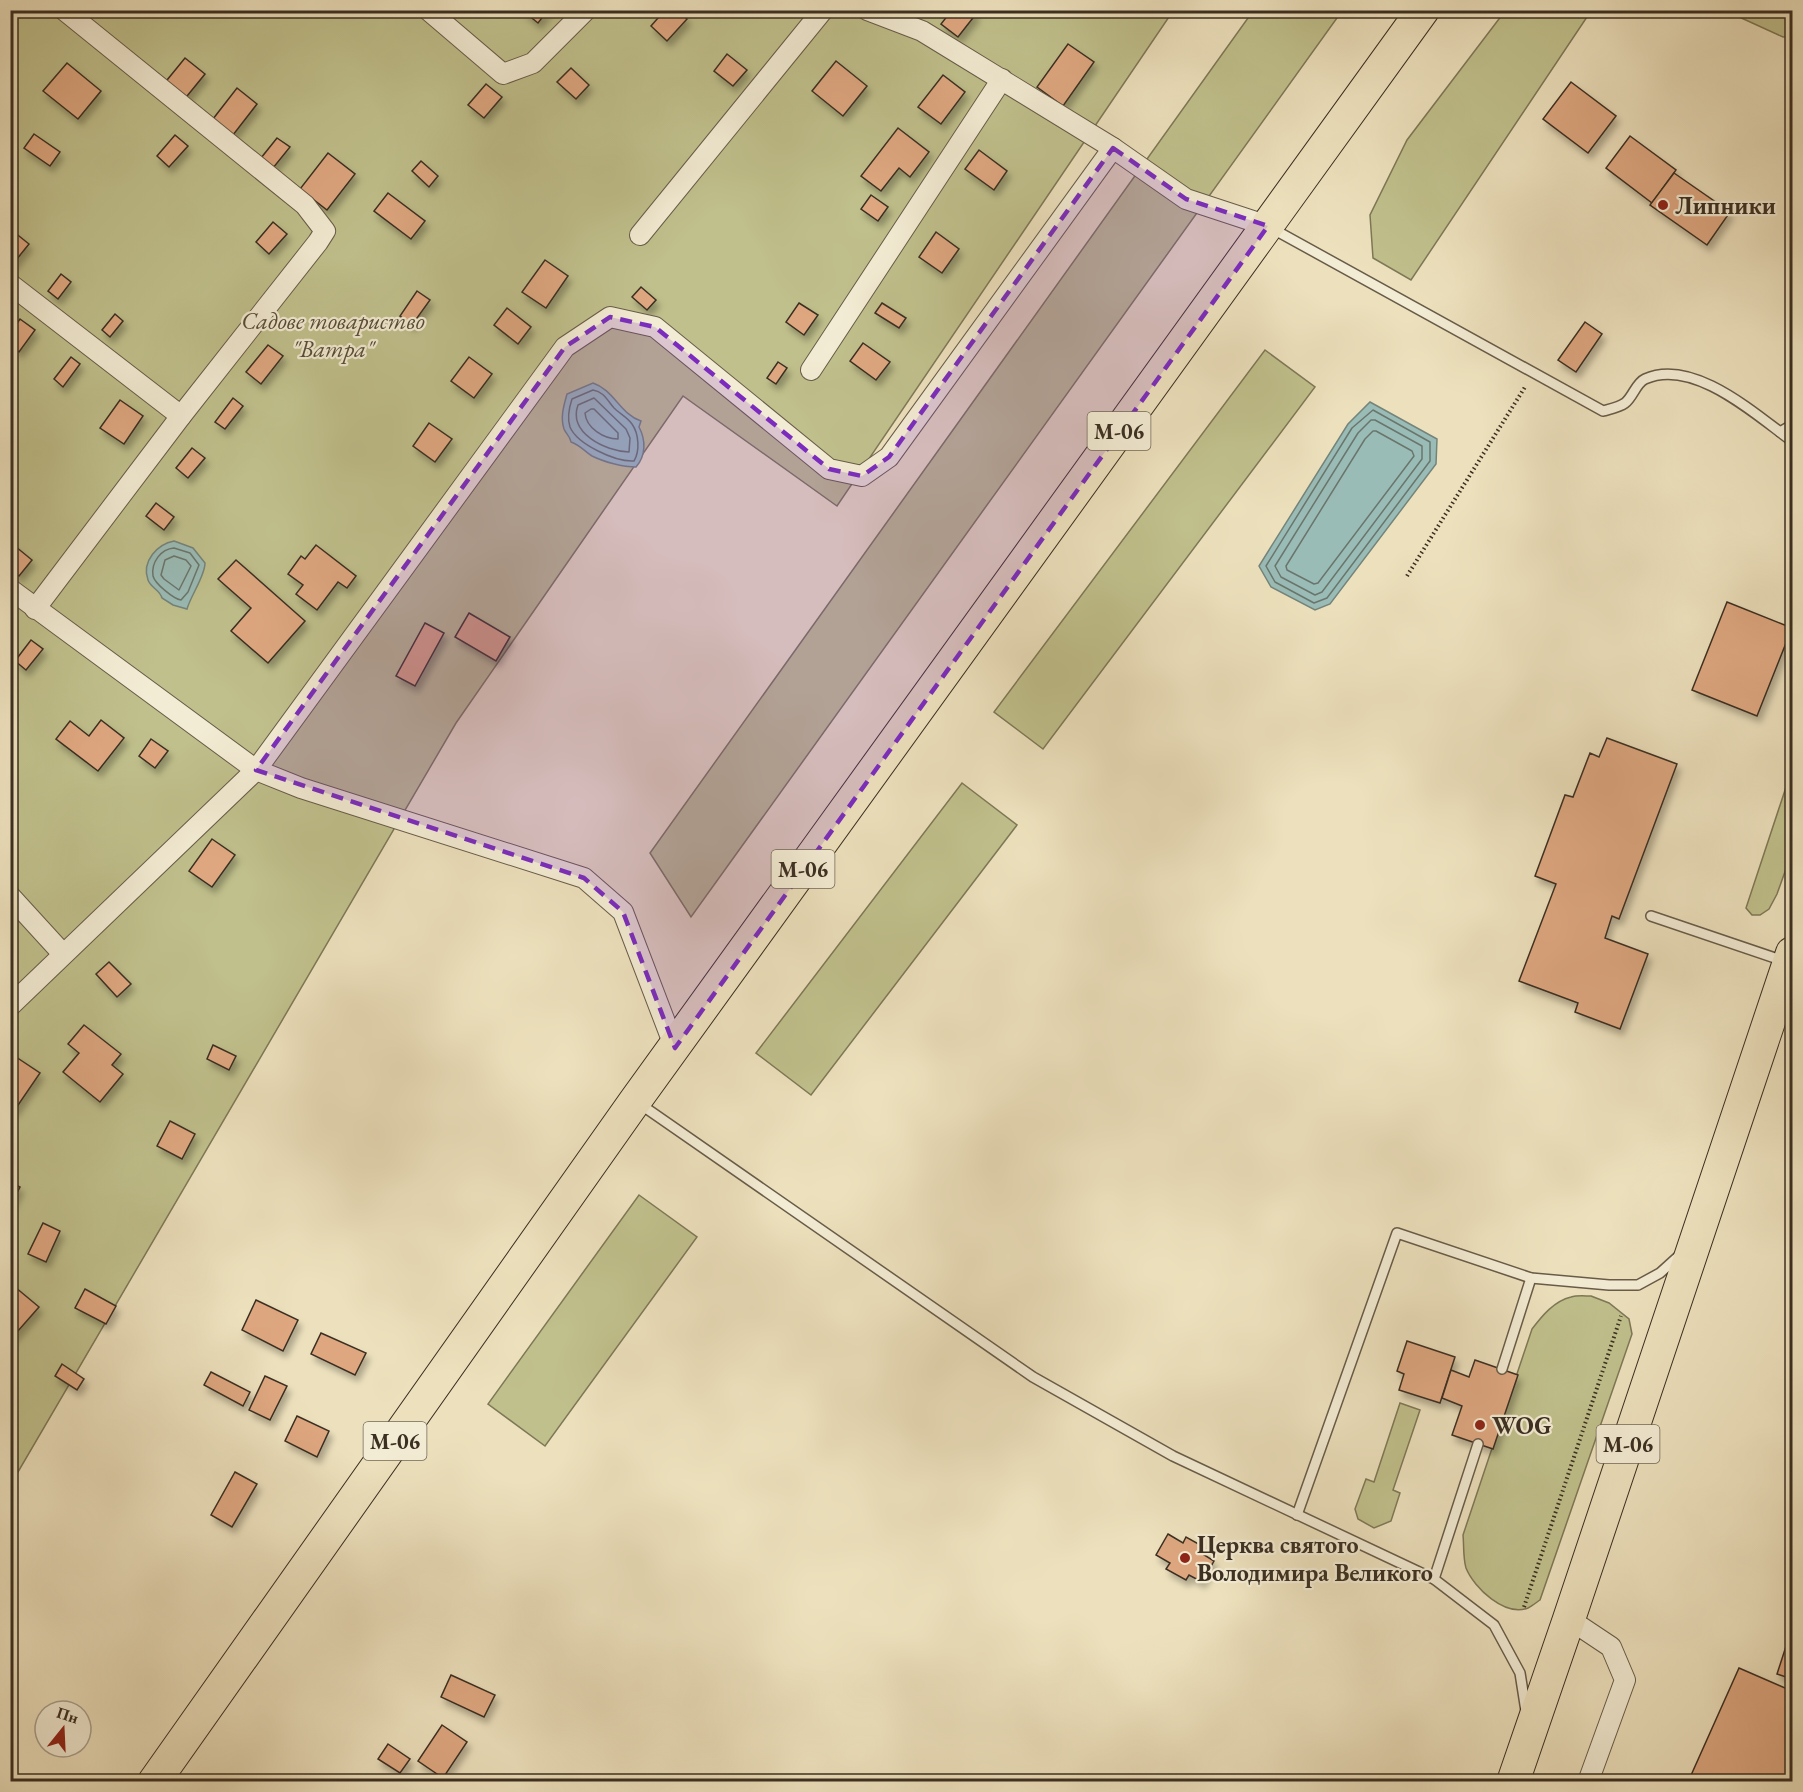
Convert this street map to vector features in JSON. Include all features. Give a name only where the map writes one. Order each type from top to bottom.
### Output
[{"type":"highway","name":"М-06","points":[[154,1782],[635,1101],[1423,10]]},
{"type":"highway","name":"М-06","points":[[1513,1782],[1791,958]]},
{"type":"street","points":[[35,609],[180,416],[325,231],[305,205],[64,10]]},
{"type":"street","points":[[428,10],[503,74],[533,63],[586,10]]},
{"type":"street","points":[[640,235],[823,10]]},
{"type":"street","points":[[867,10],[922,31],[1113,148],[1186,200],[1268,226]]},
{"type":"street","points":[[811,370],[1002,79]]},
{"type":"street","points":[[10,1006],[256,770],[565,347],[610,317],[655,327],[829,470],[862,476],[889,457],[1113,148]]},
{"type":"street","points":[[10,284],[180,416]]},
{"type":"street","points":[[10,589],[256,770],[301,788],[584,878],[623,912],[675,1048]]},
{"type":"street","points":[[10,896],[63,954]]},
{"type":"street","points":[[1569,1619],[1611,1647],[1625,1680],[1588,1782]]},
{"type":"lane","points":[[1268,226],[1603,411],[1625,404],[1642,380],[1660,374],[1677,375],[1706,383],[1722,392],[1792,441]]},
{"type":"lane","points":[[1780,432],[1792,425]]},
{"type":"lane","points":[[1651,916],[1791,958]]},
{"type":"lane","points":[[635,1101],[1033,1377],[1173,1456],[1434,1579],[1494,1625],[1521,1673],[1530,1733]]},
{"type":"lane","points":[[1297,1515],[1397,1233],[1532,1278],[1609,1285],[1638,1285],[1660,1273],[1697,1238]]},
{"type":"lane","points":[[1502,1369],[1532,1278]]},
{"type":"lane","points":[[1434,1579],[1478,1444]]},
{"type":"path","points":[[1407,576],[1533,374]]},
{"type":"path","points":[[1524,1607],[1620,1316]]},
{"type":"highlighted area","points":[[1113,148],[1186,199],[1268,226],[675,1048],[623,912],[584,878],[256,770],[565,347],[610,317],[655,327],[829,469],[862,476],[889,457]]},
{"type":"green space","name":"Садове товариство \"Ватра\"","points":[[11,11],[1173,11],[837,506],[683,396],[456,723],[11,1484]]},
{"type":"green space","points":[[1253,11],[1342,11],[691,917],[650,853]]},
{"type":"green space","points":[[1505,11],[1591,11],[1411,280],[1373,258],[1370,215],[1407,140]]},
{"type":"green space","points":[[1726,11],[1788,11],[1792,13],[1792,36],[1783,37]]},
{"type":"green space","points":[[1265,350],[1315,387],[1043,749],[994,712]]},
{"type":"green space","points":[[1792,769],[1792,852],[1777,894],[1769,909],[1760,915],[1752,915],[1746,908]]},
{"type":"green space","points":[[962,783],[1017,825],[811,1095],[756,1053]]},
{"type":"green space","points":[[639,1195],[697,1237],[545,1446],[488,1404]]},
{"type":"green space","points":[[1573,1296],[1591,1296],[1609,1303],[1629,1319],[1632,1334],[1540,1600],[1528,1608],[1519,1610],[1510,1608],[1491,1599],[1470,1576],[1465,1564],[1463,1535],[1532,1329],[1544,1314],[1559,1302]]},
{"type":"green space","points":[[1400,1403],[1420,1410],[1393,1490],[1400,1493],[1391,1521],[1374,1528],[1358,1519],[1355,1509],[1366,1479],[1374,1482]]},
{"type":"water","points":[[593,383],[606,391],[634,418],[641,421],[639,427],[644,448],[642,458],[636,467],[614,464],[592,456],[571,442],[565,431],[562,416],[567,394]]},
{"type":"water","points":[[1370,402],[1437,439],[1436,464],[1330,604],[1315,610],[1271,587],[1259,566],[1348,424]]},
{"type":"water","points":[[174,541],[193,548],[205,563],[203,574],[187,609],[173,605],[162,598],[149,583],[146,573],[152,554],[162,546]]},
{"type":"building","points":[[522,10],[548,10],[538,23]]},
{"type":"building","points":[[665,10],[678,10],[687,19],[667,41],[651,26]]},
{"type":"building","points":[[952,10],[972,10],[976,14],[958,37],[941,24]]},
{"type":"building","points":[[1068,44],[1094,62],[1063,106],[1037,87]]},
{"type":"building","points":[[727,54],[747,70],[733,86],[714,71]]},
{"type":"building","points":[[185,58],[205,74],[183,101],[163,85]]},
{"type":"building","points":[[836,61],[867,86],[843,116],[812,91]]},
{"type":"building","points":[[67,63],[101,91],[78,119],[43,91]]},
{"type":"building","points":[[571,68],[589,85],[576,99],[557,82]]},
{"type":"building","points":[[943,75],[965,92],[941,124],[918,107]]},
{"type":"building","points":[[1571,82],[1616,116],[1588,153],[1543,119]]},
{"type":"building","points":[[486,84],[502,97],[484,118],[468,105]]},
{"type":"building","points":[[237,88],[257,104],[233,135],[213,119]]},
{"type":"building","points":[[898,128],[929,152],[910,177],[899,168],[881,191],[861,176]]},
{"type":"building","points":[[34,134],[60,152],[50,166],[24,148]]},
{"type":"building","points":[[175,135],[188,146],[169,167],[157,156]]},
{"type":"building","points":[[1630,136],[1676,170],[1652,203],[1606,168]]},
{"type":"building","points":[[277,138],[290,147],[273,168],[261,158]]},
{"type":"building","points":[[979,150],[1007,171],[994,190],[965,169]]},
{"type":"building","points":[[328,153],[355,174],[327,210],[300,189]]},
{"type":"building","points":[[421,161],[438,176],[429,187],[412,171]]},
{"type":"building","points":[[1674,173],[1730,212],[1707,245],[1650,205]]},
{"type":"building","points":[[388,193],[425,221],[411,239],[374,211]]},
{"type":"building","points":[[871,195],[888,207],[878,221],[861,209]]},
{"type":"building","points":[[273,222],[287,234],[269,254],[256,242]]},
{"type":"building","points":[[14,232],[29,244],[12,265],[10,264],[10,236]]},
{"type":"building","points":[[936,232],[959,249],[942,273],[919,257]]},
{"type":"building","points":[[545,260],[568,276],[546,308],[522,292]]},
{"type":"building","points":[[61,274],[71,282],[58,299],[48,291]]},
{"type":"building","points":[[641,287],[656,300],[647,310],[632,297]]},
{"type":"building","points":[[417,291],[430,300],[412,325],[400,316]]},
{"type":"building","points":[[799,303],[818,315],[804,335],[786,322]]},
{"type":"building","points":[[882,303],[906,318],[899,328],[875,313]]},
{"type":"building","points":[[507,308],[531,327],[518,344],[494,325]]},
{"type":"building","points":[[115,314],[123,321],[110,337],[102,330]]},
{"type":"building","points":[[20,319],[35,330],[19,352],[10,345],[10,333]]},
{"type":"building","points":[[1585,322],[1602,334],[1576,372],[1558,360]]},
{"type":"building","points":[[863,343],[890,362],[876,380],[850,361]]},
{"type":"building","points":[[268,345],[283,356],[261,384],[246,372]]},
{"type":"building","points":[[71,357],[80,364],[63,387],[54,379]]},
{"type":"building","points":[[469,357],[492,374],[474,398],[451,381]]},
{"type":"building","points":[[778,362],[787,368],[776,384],[767,378]]},
{"type":"building","points":[[233,398],[243,406],[225,429],[215,422]]},
{"type":"building","points":[[120,400],[143,416],[124,444],[100,428]]},
{"type":"building","points":[[429,423],[452,439],[435,462],[413,446]]},
{"type":"building","points":[[192,448],[205,458],[188,478],[176,468]]},
{"type":"building","points":[[156,503],[174,517],[164,530],[146,516]]},
{"type":"building","points":[[10,542],[32,560],[19,576],[10,569]]},
{"type":"building","points":[[316,545],[356,576],[347,588],[338,582],[317,610],[296,594],[303,585],[288,574],[301,556],[305,559]]},
{"type":"building","points":[[236,560],[305,621],[268,663],[231,631],[251,608],[218,579]]},
{"type":"building","points":[[1727,602],[1792,628],[1757,716],[1692,690]]},
{"type":"building","points":[[469,613],[510,637],[496,661],[455,637]]},
{"type":"building","points":[[425,623],[444,633],[415,686],[396,676]]},
{"type":"building","points":[[31,640],[43,649],[26,670],[15,661]]},
{"type":"building","points":[[101,720],[124,738],[98,771],[56,739],[70,721],[89,736]]},
{"type":"building","points":[[1607,738],[1677,764],[1619,919],[1612,916],[1605,938],[1648,954],[1620,1029],[1575,1012],[1578,1003],[1519,981],[1556,884],[1535,876],[1565,795],[1573,797],[1590,753],[1599,757]]},
{"type":"building","points":[[151,739],[168,751],[155,768],[139,756]]},
{"type":"building","points":[[212,839],[235,855],[212,887],[189,871]]},
{"type":"building","points":[[109,962],[131,984],[117,997],[96,974]]},
{"type":"building","points":[[84,1025],[121,1054],[112,1065],[123,1074],[100,1102],[63,1072],[79,1053],[68,1044]]},
{"type":"building","points":[[213,1045],[236,1056],[229,1070],[207,1059]]},
{"type":"building","points":[[10,1053],[40,1073],[14,1111],[10,1109]]},
{"type":"building","points":[[170,1121],[195,1134],[182,1159],[157,1146]]},
{"type":"building","points":[[10,1182],[20,1187],[10,1206]]},
{"type":"building","points":[[43,1223],[60,1231],[46,1262],[28,1254]]},
{"type":"building","points":[[15,1287],[39,1307],[10,1340],[10,1293]]},
{"type":"building","points":[[85,1289],[116,1306],[106,1324],[75,1308]]},
{"type":"building","points":[[256,1300],[298,1320],[283,1351],[242,1330]]},
{"type":"building","points":[[321,1333],[366,1353],[355,1375],[311,1354]]},
{"type":"building","points":[[1407,1341],[1455,1357],[1440,1403],[1399,1390],[1404,1374],[1397,1371]]},
{"type":"building","points":[[1475,1360],[1518,1375],[1493,1449],[1452,1435],[1462,1406],[1442,1398],[1451,1370],[1469,1377]]},
{"type":"building","points":[[62,1364],[84,1379],[77,1390],[55,1376]]},
{"type":"building","points":[[211,1372],[250,1392],[243,1406],[204,1385]]},
{"type":"building","points":[[265,1376],[287,1386],[270,1420],[249,1410]]},
{"type":"building","points":[[297,1416],[329,1431],[317,1457],[285,1441]]},
{"type":"building","points":[[235,1472],[257,1484],[232,1527],[211,1515]]},
{"type":"building","name":"Церква святого Володимира Великого","points":[[1168,1534],[1183,1543],[1186,1537],[1204,1547],[1201,1553],[1214,1561],[1202,1582],[1189,1575],[1186,1580],[1166,1569],[1170,1563],[1156,1555]]},
{"type":"building","points":[[1790,1634],[1792,1634],[1792,1679],[1777,1674]]},
{"type":"building","points":[[1739,1668],[1792,1691],[1792,1782],[1688,1782]]},
{"type":"building","points":[[451,1675],[495,1695],[484,1717],[441,1697]]},
{"type":"building","points":[[442,1725],[467,1742],[443,1778],[418,1761]]},
{"type":"building","points":[[388,1744],[410,1759],[400,1773],[378,1759]]},
{"type":"place","name":"Липники","points":[[1663,205]]},
{"type":"place","name":"WOG","points":[[1480,1425]]},
{"type":"place","name":"Церква святого Володимира Великого","points":[[1185,1558]]}]
